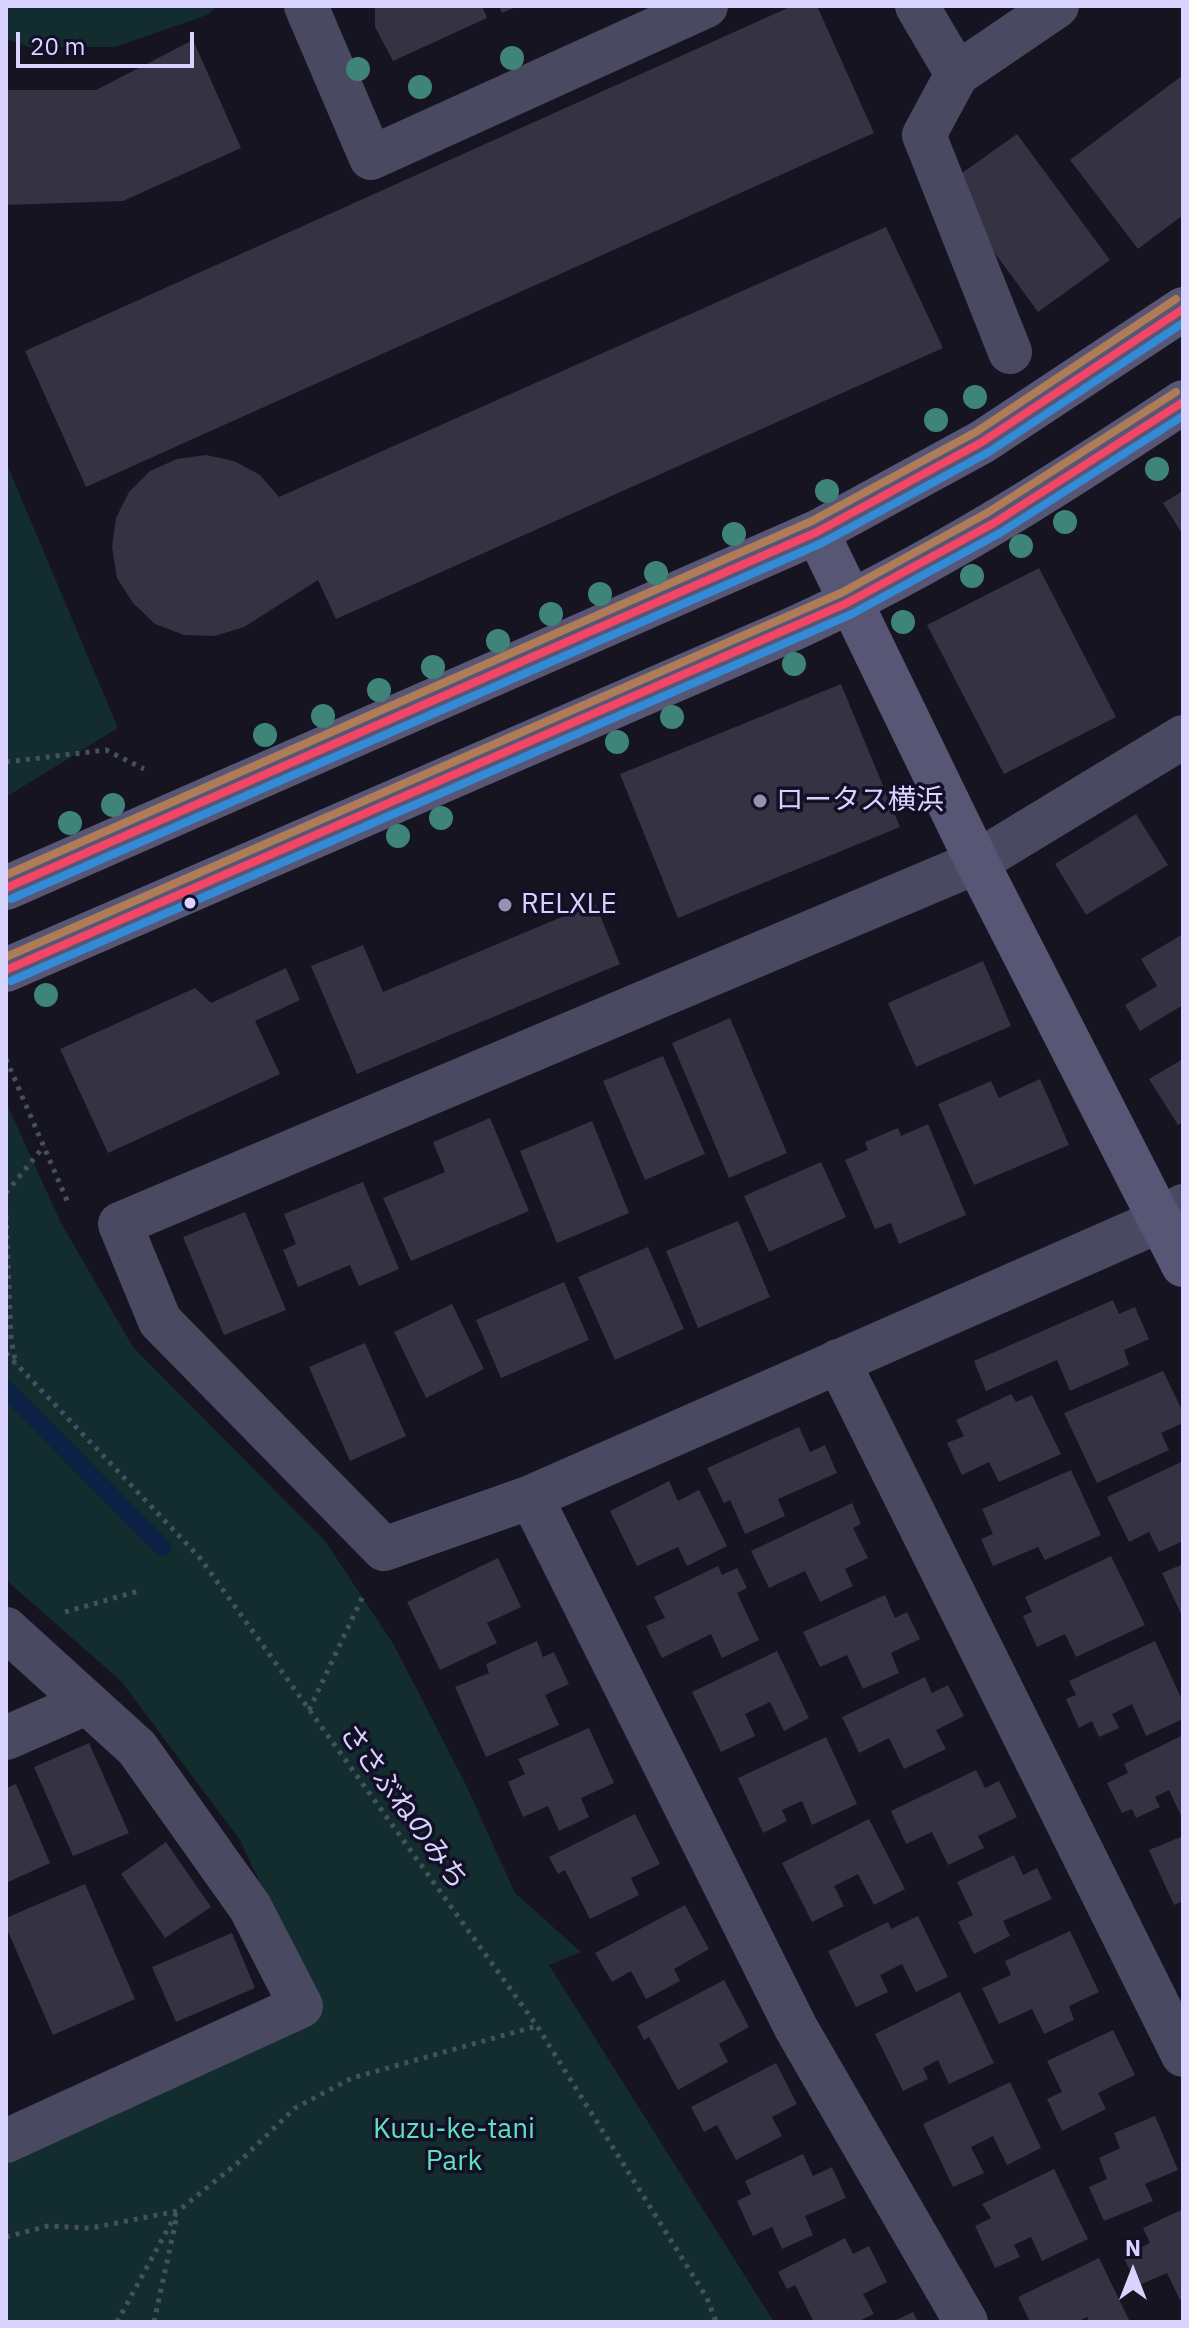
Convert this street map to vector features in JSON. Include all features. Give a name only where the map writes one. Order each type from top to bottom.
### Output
[{"type":"street","points":[[306,6],[371,158],[706,6]]},
{"type":"street","points":[[917,6],[957,74]]},
{"type":"street","points":[[1010,352],[924,135],[957,74],[1057,6]]},
{"type":"street","points":[[6,888],[817,532],[982,442],[1183,309]]},
{"type":"street","points":[[6,970],[904,577],[1022,509],[1183,402]]},
{"type":"street","points":[[817,532],[977,862],[1172,1213],[1183,1265]]},
{"type":"street","points":[[1172,1213],[531,1497],[384,1549],[160,1321],[120,1224],[977,862],[1183,737]]},
{"type":"street","points":[[838,1361],[1183,2055]]},
{"type":"street","points":[[531,1497],[796,2028],[966,2322]]},
{"type":"street","points":[[6,1629],[137,1748],[250,1907],[301,2006],[6,2141]]},
{"type":"street","points":[[6,1738],[86,1703]]},
{"type":"path","points":[[6,762],[106,750],[145,769]]},
{"type":"path","points":[[6,1059],[71,1210],[120,1224]]},
{"type":"path","points":[[6,1193],[44,1146]]},
{"type":"path","points":[[6,1215],[11,1339],[16,1367]]},
{"type":"path","name":"ささぶねのみち","points":[[6,1353],[200,1558],[537,2026],[707,2298],[716,2322]]},
{"type":"path","points":[[309,1710],[384,1549]]},
{"type":"path","points":[[51,1615],[142,1590]]},
{"type":"path","points":[[117,2322],[178,2211],[240,2161],[295,2108],[352,2078],[537,2026]]},
{"type":"path","points":[[6,2237],[48,2226],[91,2228],[178,2211]]},
{"type":"path","points":[[154,2322],[178,2211]]},
{"type":"green space","points":[[6,6],[218,6],[207,15],[115,47],[29,47],[6,39]]},
{"type":"green space","points":[[6,462],[118,728],[6,797]]},
{"type":"green space","name":"Kuzu-ke-tani Park","points":[[6,1102],[61,1223],[133,1347],[325,1541],[394,1645],[466,1785],[515,1893],[581,1952],[549,1965],[774,2322],[6,2322],[6,2160],[321,2014],[240,1840],[121,1681],[6,1580]]},
{"type":"building","points":[[375,6],[482,6],[487,18],[393,61],[375,27]]},
{"type":"building","points":[[499,6],[518,6],[502,13]]},
{"type":"building","points":[[792,6],[817,6],[874,133],[86,487],[25,351]]},
{"type":"building","points":[[193,40],[241,148],[123,201],[6,205],[6,90],[96,90]]},
{"type":"building","points":[[1183,75],[1183,215],[1138,249],[1070,160]]},
{"type":"building","points":[[1017,134],[1110,260],[1038,312],[945,185]]},
{"type":"building","points":[[886,227],[943,348],[336,619],[318,580],[244,627],[215,636],[184,635],[155,624],[133,603],[117,578],[112,547],[116,518],[129,492],[150,471],[177,459],[206,455],[234,461],[260,475],[279,497]]},
{"type":"building","points":[[1183,491],[1183,535],[1163,503]]},
{"type":"building","points":[[1039,568],[1116,717],[1004,774],[927,625]]},
{"type":"building","name":"ロータス横浜","points":[[841,684],[900,827],[678,918],[620,774]]},
{"type":"building","points":[[1136,814],[1168,865],[1086,915],[1055,864]]},
{"type":"building","points":[[595,903],[620,964],[357,1074],[311,966],[363,945],[383,992]]},
{"type":"building","points":[[1183,934],[1183,1005],[1140,1031],[1125,1005],[1157,986],[1141,959]]},
{"type":"building","points":[[983,961],[1011,1026],[916,1067],[888,1003]]},
{"type":"building","points":[[286,968],[300,1000],[255,1021],[280,1074],[108,1153],[60,1049],[195,988],[211,1003]]},
{"type":"building","points":[[730,1018],[787,1153],[729,1178],[672,1043]]},
{"type":"building","points":[[663,1056],[705,1154],[645,1180],[603,1081]]},
{"type":"building","points":[[1183,1059],[1183,1122],[1178,1125],[1149,1079]]},
{"type":"building","points":[[1040,1079],[1069,1145],[974,1185],[938,1104],[991,1081],[999,1098]]},
{"type":"building","points":[[490,1118],[529,1211],[411,1261],[383,1198],[445,1172],[433,1142]]},
{"type":"building","points":[[592,1121],[629,1213],[557,1243],[520,1151]]},
{"type":"building","points":[[928,1124],[966,1215],[899,1244],[891,1223],[875,1229],[845,1160],[868,1150],[865,1142],[898,1128],[901,1136]]},
{"type":"building","points":[[821,1162],[846,1217],[769,1252],[744,1196]]},
{"type":"building","points":[[363,1182],[399,1269],[359,1286],[350,1265],[298,1287],[283,1250],[296,1244],[284,1214]]},
{"type":"building","points":[[245,1212],[286,1310],[224,1335],[183,1237]]},
{"type":"building","points":[[738,1221],[770,1297],[698,1328],[666,1251]]},
{"type":"building","points":[[648,1247],[684,1329],[615,1360],[578,1277]]},
{"type":"building","points":[[564,1282],[589,1340],[501,1378],[476,1320]]},
{"type":"building","points":[[1113,1300],[1119,1314],[1135,1307],[1149,1339],[1124,1350],[1129,1365],[1070,1391],[1057,1360],[986,1391],[974,1361]]},
{"type":"building","points":[[452,1304],[484,1369],[426,1398],[394,1332]]},
{"type":"building","points":[[365,1343],[406,1436],[350,1461],[309,1367]]},
{"type":"building","points":[[1163,1371],[1183,1412],[1183,1423],[1161,1433],[1169,1450],[1097,1483],[1064,1413]]},
{"type":"building","points":[[1011,1394],[1016,1402],[1032,1395],[1061,1454],[999,1482],[989,1462],[962,1475],[947,1443],[964,1436],[956,1420]]},
{"type":"building","points":[[799,1427],[810,1452],[825,1445],[837,1473],[778,1499],[785,1516],[745,1534],[730,1500],[724,1503],[707,1468]]},
{"type":"building","points":[[1183,1461],[1183,1541],[1159,1552],[1149,1532],[1129,1542],[1107,1497]]},
{"type":"building","points":[[1071,1470],[1101,1535],[1045,1560],[1038,1547],[993,1566],[981,1539],[993,1534],[982,1509]]},
{"type":"building","points":[[669,1481],[678,1501],[699,1490],[727,1546],[687,1566],[678,1547],[637,1566],[610,1511]]},
{"type":"building","points":[[852,1503],[861,1524],[853,1528],[868,1558],[845,1569],[853,1586],[820,1602],[805,1571],[769,1588],[751,1551]]},
{"type":"building","points":[[1111,1556],[1145,1625],[1076,1657],[1065,1634],[1037,1647],[1023,1616],[1032,1612],[1025,1597]]},
{"type":"building","points":[[498,1558],[521,1607],[487,1623],[497,1643],[440,1670],[407,1602]]},
{"type":"building","points":[[1183,1564],[1183,1618],[1162,1573]]},
{"type":"building","points":[[718,1566],[722,1575],[737,1568],[747,1588],[737,1593],[759,1640],[722,1658],[711,1634],[662,1658],[646,1626],[665,1618],[654,1597]]},
{"type":"building","points":[[885,1595],[895,1618],[907,1612],[920,1639],[891,1653],[899,1673],[863,1689],[847,1655],[820,1667],[803,1632]]},
{"type":"building","points":[[537,1641],[543,1657],[554,1652],[569,1684],[545,1695],[559,1725],[486,1757],[455,1687],[489,1673],[486,1664]]},
{"type":"building","points":[[1155,1641],[1183,1702],[1183,1719],[1146,1736],[1132,1704],[1112,1714],[1119,1728],[1099,1737],[1092,1721],[1079,1728],[1066,1699],[1076,1695],[1069,1681]]},
{"type":"building","points":[[777,1651],[809,1718],[784,1731],[770,1702],[745,1714],[755,1736],[721,1752],[692,1692]]},
{"type":"building","points":[[925,1677],[932,1693],[948,1685],[964,1716],[936,1730],[946,1749],[904,1769],[889,1738],[859,1753],[842,1717]]},
{"type":"building","points":[[589,1728],[614,1783],[581,1798],[589,1817],[559,1831],[548,1806],[523,1817],[508,1782],[525,1774],[518,1759]]},
{"type":"building","points":[[1183,1735],[1183,1820],[1169,1790],[1155,1797],[1160,1807],[1136,1818],[1132,1809],[1122,1813],[1107,1783],[1128,1773],[1124,1764]]},
{"type":"building","points":[[826,1737],[857,1804],[812,1825],[802,1801],[782,1810],[787,1821],[763,1833],[738,1778]]},
{"type":"building","points":[[89,1743],[129,1833],[73,1856],[34,1767]]},
{"type":"building","points":[[976,1770],[985,1788],[999,1781],[1017,1817],[978,1836],[984,1848],[948,1865],[932,1832],[906,1844],[891,1811]]},
{"type":"building","points":[[16,1784],[50,1863],[6,1883],[6,1788]]},
{"type":"building","points":[[635,1814],[660,1864],[631,1878],[639,1895],[590,1919],[565,1870],[558,1874],[549,1857]]},
{"type":"building","points":[[869,1819],[905,1889],[874,1905],[858,1874],[834,1886],[844,1906],[812,1922],[782,1863]]},
{"type":"building","points":[[1183,1836],[1183,1901],[1174,1905],[1149,1850]]},
{"type":"building","points":[[166,1842],[211,1907],[165,1938],[121,1874]]},
{"type":"building","points":[[1014,1855],[1023,1875],[1037,1868],[1052,1899],[1003,1921],[1010,1936],[974,1954],[958,1922],[973,1915],[957,1882]]},
{"type":"building","points":[[85,1884],[135,1999],[53,2035],[6,1927],[6,1918]]},
{"type":"building","points":[[685,1905],[709,1949],[674,1969],[680,1981],[646,1999],[631,1971],[612,1982],[595,1953]]},
{"type":"building","points":[[918,1916],[948,1977],[916,1992],[902,1964],[880,1975],[888,1992],[856,2007],[828,1951],[888,1922],[891,1929]]},
{"type":"building","points":[[1070,1931],[1099,1992],[1069,2006],[1074,2020],[1044,2034],[1032,2009],[999,2024],[982,1988],[1011,1975],[1005,1961]]},
{"type":"building","points":[[232,1933],[255,1988],[176,2022],[152,1967]]},
{"type":"building","points":[[724,1980],[749,2027],[719,2044],[728,2062],[678,2090],[649,2037],[644,2040],[637,2026]]},
{"type":"building","points":[[960,1992],[994,2063],[949,2084],[938,2060],[923,2068],[928,2079],[903,2091],[875,2034]]},
{"type":"building","points":[[1113,2030],[1135,2075],[1098,2093],[1106,2109],[1062,2131],[1047,2099],[1062,2092],[1047,2061]]},
{"type":"building","points":[[776,2063],[797,2104],[772,2117],[782,2136],[736,2160],[717,2125],[704,2132],[691,2107]]},
{"type":"building","points":[[1010,2082],[1041,2148],[1007,2165],[993,2136],[971,2147],[984,2173],[953,2187],[923,2124]]},
{"type":"building","points":[[1155,2116],[1178,2170],[1145,2184],[1153,2201],[1104,2221],[1089,2187],[1107,2179],[1099,2158],[1120,2148],[1114,2133]]},
{"type":"building","points":[[803,2154],[813,2176],[832,2167],[846,2198],[805,2216],[813,2235],[782,2249],[772,2227],[753,2236],[737,2201],[751,2194],[745,2181]]},
{"type":"building","points":[[1054,2169],[1088,2239],[1042,2261],[1031,2237],[1014,2245],[1020,2257],[995,2268],[975,2226],[991,2218],[982,2204]]},
{"type":"building","points":[[1183,2209],[1183,2299],[1180,2300],[1167,2273],[1137,2286],[1123,2256],[1150,2243],[1143,2228]]},
{"type":"building","points":[[845,2238],[853,2254],[869,2246],[887,2282],[863,2294],[874,2314],[857,2322],[814,2322],[795,2285],[787,2289],[778,2272]]},
{"type":"building","points":[[1099,2258],[1130,2322],[1090,2322],[1087,2317],[1077,2322],[1030,2322],[1018,2297]]},
{"type":"building","points":[[913,2312],[918,2322],[892,2322]]},
{"type":"waterway","points":[[6,1389],[162,1547]]},
{"type":"transit line","points":[[6,875],[812,521],[976,432],[1176,299]]},
{"type":"transit line","points":[[6,888],[817,532],[982,442],[1183,309]]},
{"type":"transit line","points":[[11,899],[822,543],[989,452],[1183,323]]},
{"type":"transit line","points":[[6,957],[841,593],[987,513],[1176,392]]},
{"type":"transit line","points":[[6,970],[847,603],[994,523],[1183,402]]},
{"type":"transit line","points":[[11,981],[852,614],[1000,533],[1183,416]]},
{"type":"place","name":"ロータス横浜","points":[[760,801]]},
{"type":"place","name":"RELXLE","points":[[505,905]]}]
